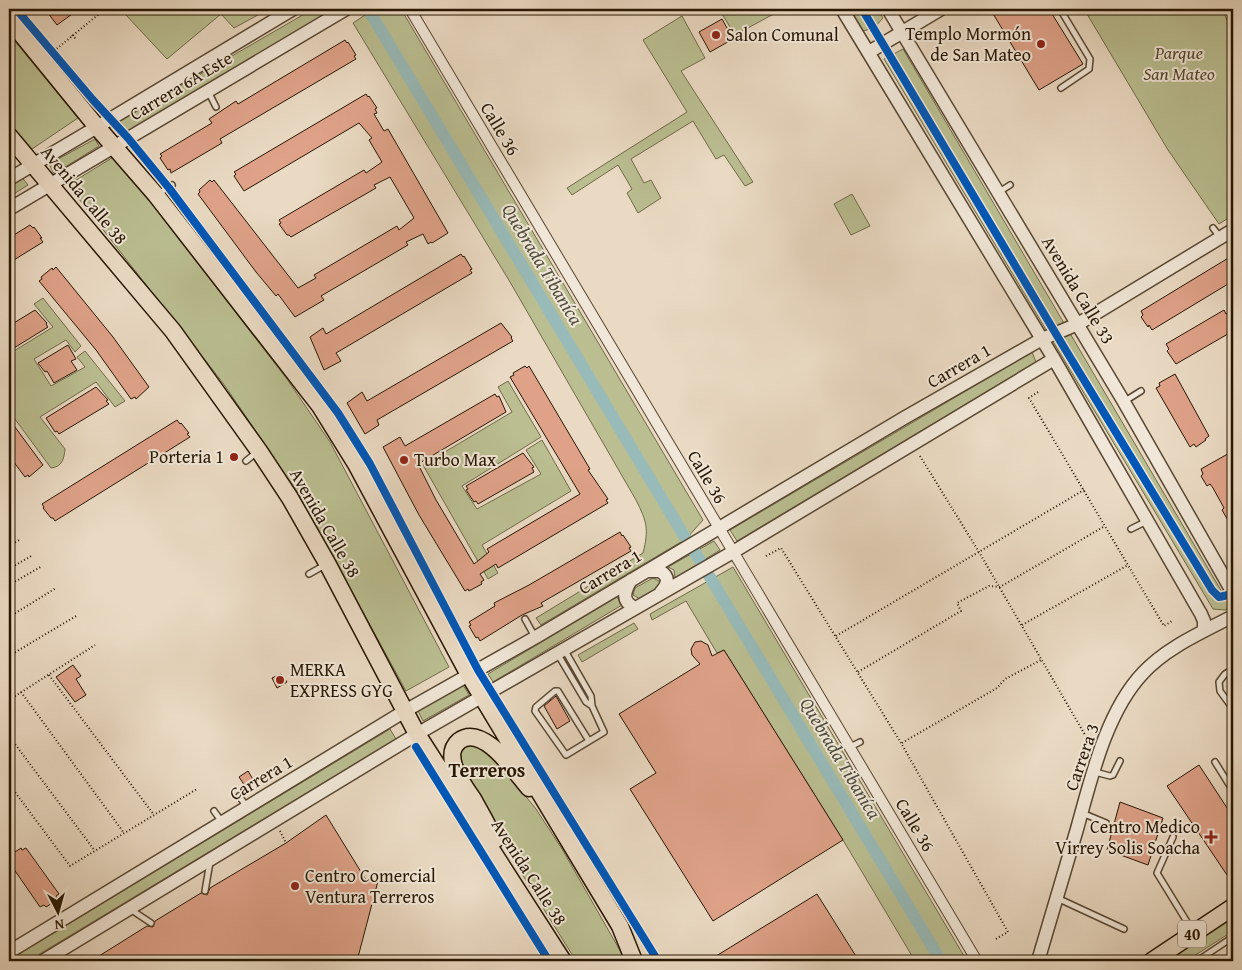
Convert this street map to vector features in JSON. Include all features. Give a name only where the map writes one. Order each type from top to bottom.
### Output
[{"type":"main road","points":[[9,19],[113,147],[156,195],[320,406],[356,464],[469,675],[620,926],[646,961]]},
{"type":"main road","name":"Avenida Calle 38","points":[[9,136],[173,331],[252,456],[290,498],[327,563],[417,734],[563,961]]},
{"type":"main road","points":[[518,893],[486,820],[454,766],[452,755],[455,744],[471,736],[484,740],[557,821]]},
{"type":"main road","name":"40","points":[[1152,961],[1233,907]]},
{"type":"main road","points":[[620,926],[634,961]]},
{"type":"street","name":"Carrera 6A Este","points":[[9,179],[293,9]]},
{"type":"street","name":"Carrera 6A Este","points":[[9,209],[346,9]]},
{"type":"street","name":"Calle 36","points":[[410,9],[631,371],[733,552],[977,961]]},
{"type":"street","points":[[842,9],[1054,359],[1148,520],[1201,614],[1204,621],[1204,631]]},
{"type":"street","name":"Avenida Calle 33","points":[[888,9],[1078,324],[1233,593]]},
{"type":"street","points":[[869,52],[941,9]]},
{"type":"street","name":"Carrera 1","points":[[9,952],[404,711],[536,637],[719,528],[902,414],[1042,339],[1078,324],[1217,233],[1233,230]]},
{"type":"street","points":[[43,961],[417,734],[733,552],[1054,359]]},
{"type":"street","points":[[646,571],[660,570],[666,576],[667,585],[661,592]]},
{"type":"street","points":[[631,580],[624,595],[627,602],[635,608]]},
{"type":"street","name":"Carrera 3","points":[[1038,961],[1094,772],[1110,726],[1123,702],[1143,673],[1161,657],[1233,616]]},
{"type":"lane","points":[[1060,9],[1090,59],[1091,65],[1089,69],[1061,88]]},
{"type":"lane","points":[[208,90],[216,107]]},
{"type":"lane","points":[[999,192],[1010,185]]},
{"type":"lane","points":[[156,195],[172,186]]},
{"type":"lane","points":[[1124,402],[1141,391]]},
{"type":"lane","points":[[1131,529],[1148,520]]},
{"type":"lane","points":[[309,574],[327,563]]},
{"type":"lane","points":[[525,620],[536,637]]},
{"type":"lane","points":[[561,651],[586,702],[592,706],[604,732],[566,755],[536,711],[536,707],[555,691],[558,691],[589,741]]},
{"type":"lane","points":[[1233,669],[1225,674],[1219,682],[1220,691],[1233,709]]},
{"type":"lane","points":[[850,748],[860,742]]},
{"type":"lane","points":[[1094,772],[1111,776],[1120,761]]},
{"type":"lane","points":[[1215,762],[1233,792]]},
{"type":"lane","points":[[239,796],[247,807]]},
{"type":"lane","points":[[214,811],[222,822]]},
{"type":"lane","points":[[1081,813],[1106,823]]},
{"type":"lane","points":[[1173,837],[1158,873],[1194,933]]},
{"type":"lane","points":[[205,891],[211,859]]},
{"type":"lane","points":[[1057,898],[1124,929]]},
{"type":"lane","points":[[129,909],[151,923]]},
{"type":"lane","points":[[1196,961],[1233,937]]},
{"type":"path","points":[[52,53],[104,9]]},
{"type":"path","points":[[72,35],[76,39]]},
{"type":"path","points":[[46,45],[58,59]]},
{"type":"path","points":[[1038,392],[1030,398],[1164,626],[1172,621]]},
{"type":"path","points":[[920,456],[1000,587],[1088,740]]},
{"type":"path","points":[[835,636],[1084,490]]},
{"type":"path","points":[[857,672],[961,612],[957,603],[989,586],[1000,587],[1105,526]]},
{"type":"path","points":[[9,546],[21,538]]},
{"type":"path","points":[[766,556],[781,548],[901,743],[1008,932],[994,940]]},
{"type":"path","points":[[9,570],[33,555]]},
{"type":"path","points":[[1022,625],[1128,565]]},
{"type":"path","points":[[9,585],[42,566]]},
{"type":"path","points":[[9,617],[56,588]]},
{"type":"path","points":[[9,656],[76,616]]},
{"type":"path","points":[[9,700],[95,645]]},
{"type":"path","points":[[901,743],[997,688],[1006,679],[1041,660]]},
{"type":"path","points":[[49,675],[154,815]]},
{"type":"path","points":[[21,692],[124,833]]},
{"type":"path","points":[[9,736],[95,851]]},
{"type":"path","points":[[9,784],[70,866],[198,789]]},
{"type":"path","points":[[280,831],[286,843]]},
{"type":"path","points":[[1218,961],[1233,951]]},
{"type":"path","points":[[1066,961],[1080,961]]},
{"type":"green space","points":[[131,9],[269,9],[234,28],[221,14],[167,59],[125,14]]},
{"type":"green space","points":[[313,9],[343,9],[126,132],[118,122]]},
{"type":"green space","points":[[374,9],[401,9],[703,520],[686,539],[541,625],[536,618],[643,553],[646,538],[645,520],[636,500],[510,282],[353,23]]},
{"type":"green space","points":[[719,9],[780,9],[781,10],[735,35]]},
{"type":"green space","points":[[850,9],[877,9],[883,18],[874,28],[863,31]]},
{"type":"green space","name":"Parque San Mateo","points":[[1084,9],[1221,9],[1233,30],[1233,215],[1219,224],[1168,150]]},
{"type":"green space","points":[[682,16],[705,58],[681,71],[753,182],[745,186],[724,155],[716,159],[693,121],[631,159],[644,183],[651,180],[661,198],[638,213],[627,193],[632,189],[618,165],[572,195],[567,188],[687,112],[643,40]]},
{"type":"green space","points":[[9,34],[78,118],[32,149],[9,122]]},
{"type":"green space","points":[[903,49],[1229,604],[1226,610],[1213,609],[884,59]]},
{"type":"green space","points":[[95,139],[99,146],[54,174],[49,164]]},
{"type":"green space","points":[[115,156],[287,379],[330,442],[449,667],[406,691],[298,493],[223,383],[68,185]]},
{"type":"green space","points":[[20,175],[28,185],[9,197],[9,182]]},
{"type":"green space","points":[[852,194],[870,226],[851,235],[834,204]]},
{"type":"green space","points":[[43,298],[81,346],[75,352],[66,340],[34,359],[51,386],[85,367],[77,357],[85,351],[125,401],[115,407],[96,382],[40,417],[65,449],[62,462],[58,466],[51,468],[9,411],[9,354],[53,327],[34,304]]},
{"type":"green space","points":[[1032,352],[1036,362],[737,541],[730,530]]},
{"type":"green space","points":[[508,381],[541,437],[462,486],[477,509],[541,474],[526,450],[542,440],[571,491],[482,545],[498,573],[488,579],[423,465],[512,412],[498,387]]},
{"type":"green space","points":[[714,541],[720,550],[675,578],[674,570],[668,567]]},
{"type":"green space","points":[[733,567],[967,961],[915,961],[843,840],[724,650],[717,653],[686,601],[652,620],[650,614]]},
{"type":"green space","points":[[653,578],[659,581],[658,588],[640,599],[633,595],[635,588]]},
{"type":"green space","points":[[617,597],[622,605],[493,682],[488,674]]},
{"type":"green space","points":[[634,623],[638,629],[582,662],[578,655]]},
{"type":"green space","points":[[463,685],[469,695],[423,721],[418,711]]},
{"type":"green space","points":[[390,729],[396,739],[28,961],[9,961],[9,960]]},
{"type":"green space","points":[[473,742],[493,756],[536,809],[562,849],[626,961],[576,961],[509,853],[460,765],[459,755],[462,747]]},
{"type":"green space","points":[[1233,916],[1233,931],[1186,961],[1165,961]]},
{"type":"building","points":[[45,9],[79,9],[57,25]]},
{"type":"building","name":"Templo Mormón de San Mateo","points":[[998,9],[1049,9],[1083,64],[1039,90],[992,12]]},
{"type":"building","name":"Salon Comunal","points":[[722,19],[733,39],[710,52],[699,32]]},
{"type":"building","points":[[345,40],[356,55],[354,56],[356,59],[220,139],[222,143],[171,173],[170,169],[168,170],[160,158],[162,156],[160,154],[212,123],[209,119],[236,101],[238,104]]},
{"type":"building","points":[[366,94],[377,108],[375,109],[377,113],[374,114],[384,131],[388,129],[448,233],[428,244],[423,234],[406,242],[408,245],[321,296],[324,300],[295,317],[278,294],[276,296],[256,272],[198,194],[199,190],[210,180],[212,182],[214,180],[298,288],[316,278],[314,275],[397,226],[399,230],[414,218],[390,177],[374,185],[376,188],[291,237],[287,235],[279,224],[281,223],[279,220],[364,170],[366,173],[382,162],[369,140],[372,138],[359,123],[244,191],[234,176],[236,174],[234,172]]},
{"type":"building","points":[[30,225],[34,227],[43,242],[9,263],[9,238]]},
{"type":"building","points":[[461,254],[472,269],[470,270],[472,273],[336,353],[341,361],[324,370],[310,337],[323,328],[326,334]]},
{"type":"building","points":[[1230,257],[1233,262],[1233,281],[1152,330],[1149,325],[1148,327],[1141,317],[1143,315],[1141,311]]},
{"type":"building","points":[[56,267],[113,337],[149,387],[136,399],[135,397],[131,399],[96,350],[39,281],[42,279],[41,277]]},
{"type":"building","points":[[35,310],[47,323],[48,327],[9,351],[9,326]]},
{"type":"building","points":[[1224,310],[1226,314],[1229,313],[1233,320],[1233,331],[1176,364],[1167,351],[1169,349],[1166,344]]},
{"type":"building","points":[[501,323],[513,341],[377,420],[379,425],[365,434],[347,403],[362,392],[367,401]]},
{"type":"building","points":[[68,345],[76,359],[71,361],[77,370],[54,383],[47,371],[45,372],[38,363]]},
{"type":"building","points":[[525,366],[527,368],[529,366],[590,469],[588,470],[608,499],[606,500],[608,503],[498,568],[496,564],[480,574],[484,580],[481,582],[482,584],[469,591],[468,589],[465,591],[419,515],[383,447],[400,437],[405,446],[495,394],[497,397],[499,396],[506,412],[418,464],[436,500],[474,564],[489,552],[487,549],[580,494],[510,377]]},
{"type":"building","points":[[1175,374],[1209,436],[1196,447],[1194,444],[1190,447],[1156,388],[1160,386],[1159,383]]},
{"type":"building","points":[[96,387],[108,400],[106,401],[109,404],[59,434],[57,431],[55,432],[46,418]]},
{"type":"building","points":[[9,419],[43,465],[29,477],[28,475],[25,477],[13,461],[9,447]]},
{"type":"building","points":[[177,420],[189,433],[187,434],[190,437],[55,521],[43,508],[42,504]]},
{"type":"building","points":[[1233,451],[1233,529],[1222,510],[1224,508],[1213,488],[1210,484],[1207,486],[1201,476],[1203,474],[1201,469]]},
{"type":"building","points":[[523,453],[534,467],[532,468],[534,472],[478,504],[476,501],[474,502],[466,490],[468,489],[466,486]]},
{"type":"building","points":[[620,532],[631,547],[629,548],[631,551],[541,603],[543,606],[522,615],[480,641],[478,637],[476,638],[469,626],[471,625],[469,622],[495,606],[494,603],[529,585]]},
{"type":"building","points":[[701,641],[708,645],[712,656],[724,650],[843,840],[713,921],[630,789],[656,773],[619,714],[700,664],[692,655],[691,649],[695,642]]},
{"type":"building","points":[[73,665],[81,676],[76,679],[86,695],[75,702],[56,677]]},
{"type":"building","name":"MERKA EXPRESS GYG","points":[[281,674],[287,682],[277,688],[272,678]]},
{"type":"building","points":[[556,696],[570,721],[557,729],[544,706]]},
{"type":"building","points":[[1199,765],[1233,817],[1233,870],[1227,875],[1167,786]]},
{"type":"building","points":[[248,771],[254,781],[245,786],[239,777]]},
{"type":"building","points":[[1120,802],[1163,818],[1148,865],[1107,850]]},
{"type":"building","name":"Centro Comercial Ventura Terreros","points":[[326,815],[366,880],[378,881],[357,961],[91,961],[147,926],[153,927],[155,921],[201,893],[207,895],[210,888],[286,843]]},
{"type":"building","points":[[21,848],[22,850],[26,848],[59,894],[56,896],[57,900],[46,907],[44,905],[40,907],[9,862],[9,856]]},
{"type":"building","points":[[817,894],[859,961],[708,961]]},
{"type":"waterway","name":"Quebrada Tibaníca","points":[[368,9],[686,539]]},
{"type":"waterway","name":"Quebrada Tibaníca","points":[[694,551],[701,562]]},
{"type":"waterway","name":"Quebrada Tibaníca","points":[[708,574],[941,961]]},
{"type":"cycle path","points":[[16,9],[169,188],[338,413],[370,464],[478,670],[658,961]]},
{"type":"cycle path","points":[[862,9],[1062,344],[1212,590],[1219,597],[1233,594]]},
{"type":"cycle path","points":[[416,747],[549,961]]},
{"type":"place","name":"Salon Comunal","points":[[716,35]]},
{"type":"place","name":"Templo Mormón de San Mateo","points":[[1041,44]]},
{"type":"place","name":"Porteria 1","points":[[234,457]]},
{"type":"place","name":"Turbo Max","points":[[404,460]]},
{"type":"place","name":"MERKA EXPRESS GYG","points":[[280,680]]},
{"type":"place","name":"Centro Medico Virrey Solis Soacha","points":[[1211,837]]},
{"type":"place","name":"Centro Comercial Ventura Terreros","points":[[295,886]]},
{"type":"district","name":"Terreros","points":[[487,770]]}]
